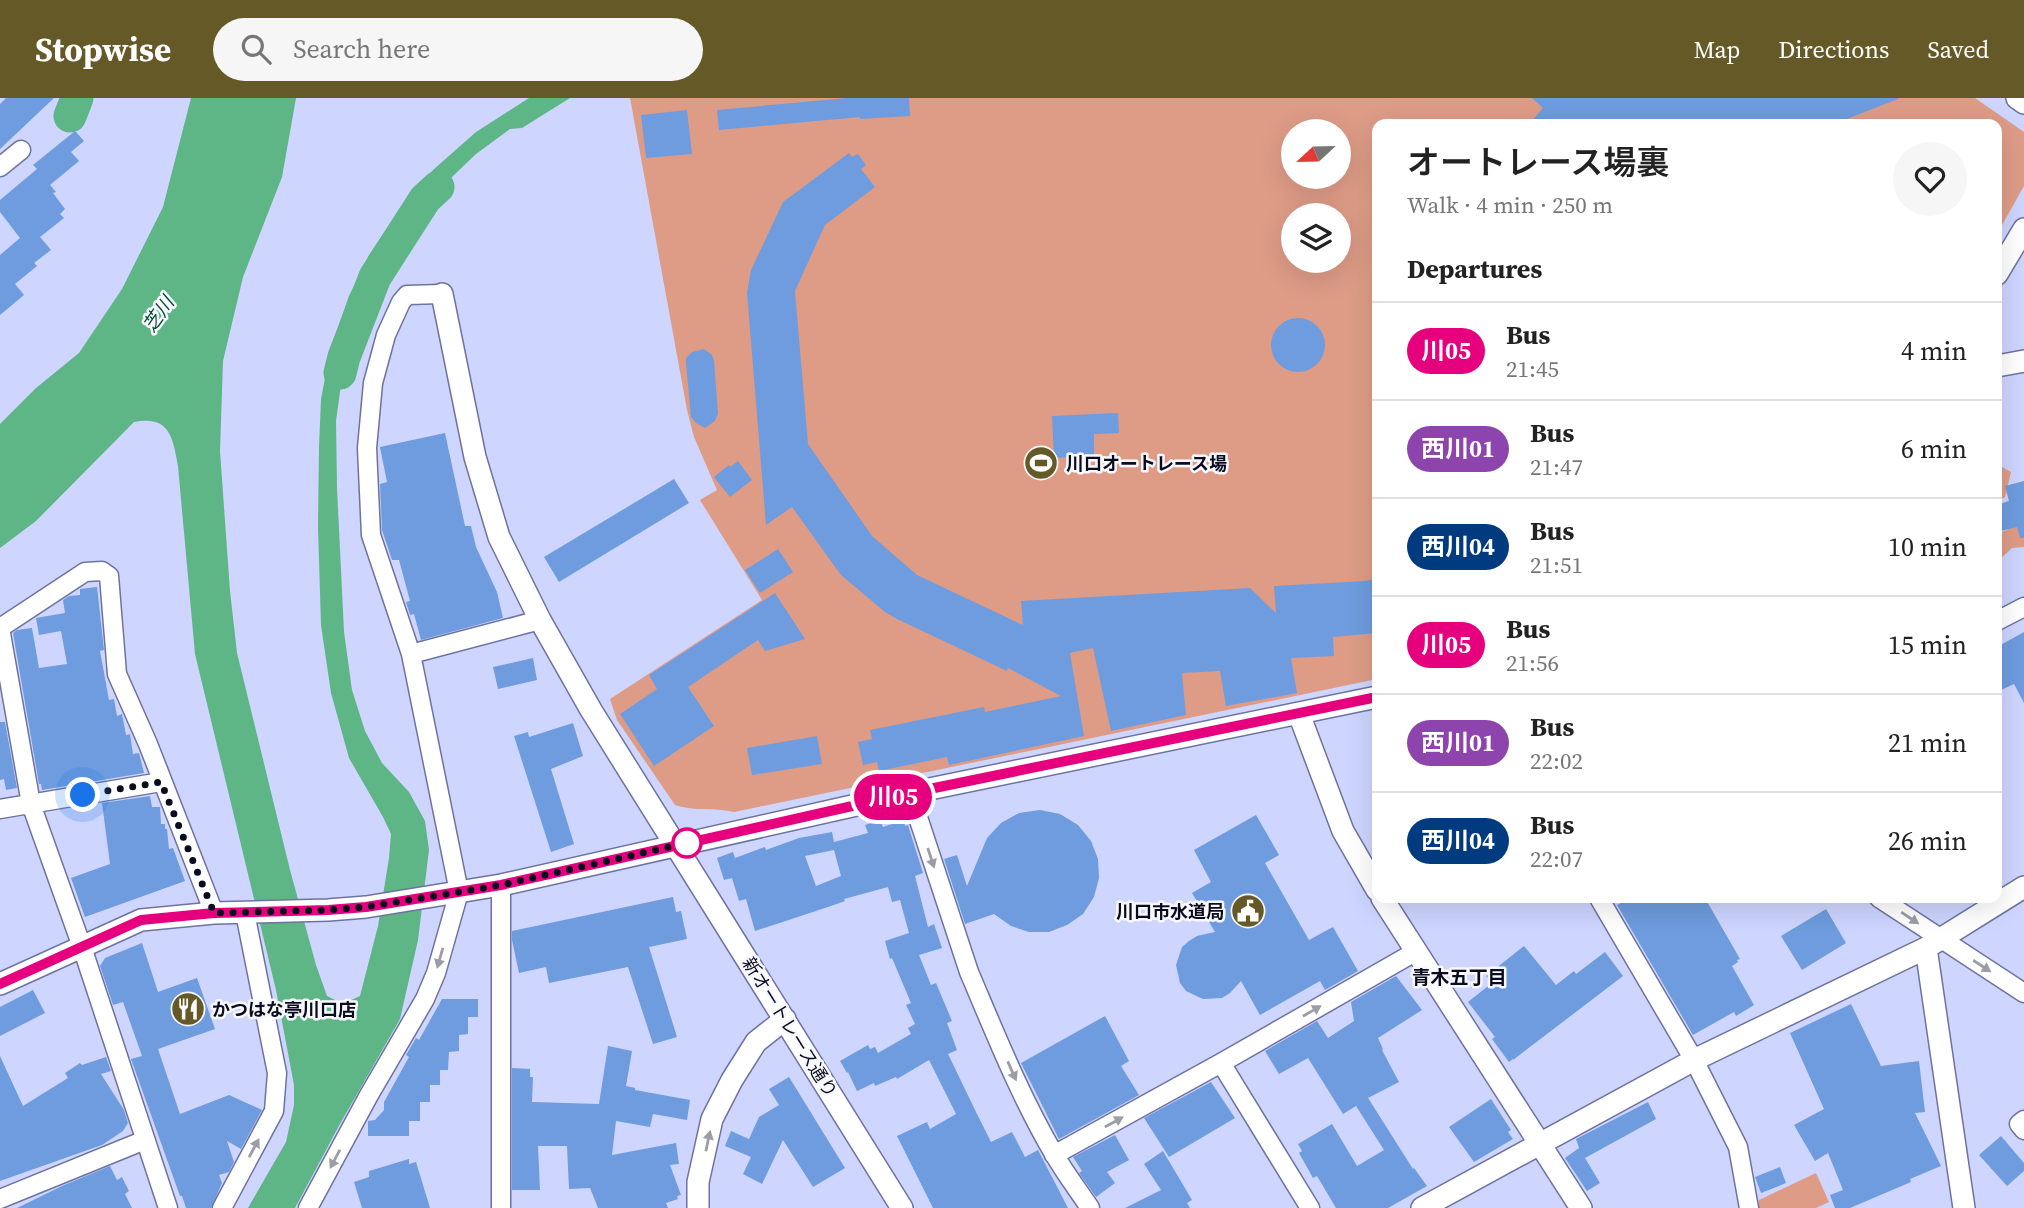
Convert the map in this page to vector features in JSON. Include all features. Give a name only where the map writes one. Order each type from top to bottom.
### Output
[{"type":"street","points":[[2017,98],[2024,103]]},
{"type":"street","points":[[0,167],[21,150]]},
{"type":"street","points":[[2002,266],[2024,229]]},
{"type":"street","points":[[308,1208],[425,999],[436,973],[459,892],[411,654],[371,535],[367,449],[373,383],[386,335],[401,302],[407,295],[442,294]]},
{"type":"street","name":"新オートレース通り","points":[[442,294],[475,457],[499,537],[540,620],[591,710],[902,1208]]},
{"type":"street","points":[[2002,365],[2024,361]]},
{"type":"street","points":[[168,1208],[82,947],[31,804],[7,710],[0,628],[85,572],[102,570],[109,576],[117,674],[148,744],[214,913]]},
{"type":"street","points":[[2002,618],[2024,607]]},
{"type":"street","points":[[411,654],[540,620]]},
{"type":"street","points":[[0,984],[141,920],[214,913],[366,907],[501,885],[910,793],[1372,698]]},
{"type":"street","points":[[1298,714],[1343,831],[1372,881]]},
{"type":"street","points":[[0,809],[161,782]]},
{"type":"street","points":[[910,793],[969,972],[1019,1088],[1054,1155],[1090,1208]]},
{"type":"street","points":[[501,885],[501,1208]]},
{"type":"street","points":[[2002,901],[2024,887]]},
{"type":"street","points":[[1385,903],[1581,1208]]},
{"type":"street","points":[[1602,903],[1694,1060],[1738,1147],[1749,1208]]},
{"type":"street","points":[[1885,903],[1934,943],[2024,993]]},
{"type":"street","points":[[1422,1208],[1694,1060],[1934,943],[1998,903]]},
{"type":"street","points":[[222,1208],[274,1111],[277,1073],[249,913]]},
{"type":"street","points":[[1934,943],[1965,1208]]},
{"type":"street","points":[[1054,1155],[1415,952]]},
{"type":"street","points":[[698,1208],[698,1182],[712,1119],[756,1042],[785,1018]]},
{"type":"street","points":[[1221,1063],[1310,1208]]},
{"type":"street","points":[[2024,1120],[2019,1124],[2024,1130]]},
{"type":"street","points":[[2,1208],[0,1201],[145,1140]]},
{"type":"shaded area","name":"川口オートレース場","points":[[630,98],[1975,98],[2024,132],[2024,186],[2002,225],[2002,119],[1372,119],[1372,680],[734,812],[675,805],[617,720],[610,699],[762,600],[700,500],[717,490],[694,437],[687,410]]},
{"type":"shaded area","points":[[2002,467],[2011,472],[2005,497],[2002,498]]},
{"type":"shaded area","points":[[2024,518],[2024,547],[2012,548],[2002,557],[2002,532],[2014,527]]},
{"type":"shaded area","points":[[1816,1173],[1829,1202],[1816,1208],[1759,1208],[1759,1200]]},
{"type":"water","name":"芝川","points":[[191,98],[296,98],[282,177],[243,277],[223,361],[220,451],[237,653],[316,965],[327,996],[343,1004],[360,996],[378,926],[391,834],[349,758],[331,693],[321,625],[319,447],[321,399],[331,347],[349,296],[369,255],[401,207],[433,170],[476,132],[529,98],[570,98],[522,128],[510,129],[476,154],[432,196],[406,228],[376,278],[358,316],[343,370],[336,421],[337,488],[344,632],[352,690],[365,731],[382,763],[409,792],[425,821],[429,850],[418,940],[400,1019],[295,1208],[248,1208],[286,1142],[294,1105],[294,1085],[276,990],[195,654],[178,466],[168,431],[155,422],[134,422],[36,521],[0,548],[0,424],[36,388],[79,353],[122,289],[163,207]]},
{"type":"building","points":[[6,98],[54,98],[0,149],[0,104]]},
{"type":"building","points":[[847,98],[909,98],[910,116],[860,117],[719,130],[717,110]]},
{"type":"building","points":[[1532,98],[1898,98],[1847,119],[1533,119],[1543,108]]},
{"type":"building","points":[[687,110],[692,154],[646,158],[641,115]]},
{"type":"building","points":[[75,131],[84,141],[71,152],[79,161],[50,185],[65,209],[60,214],[64,218],[40,237],[51,250],[34,263],[37,266],[15,284],[24,295],[0,315],[0,255],[20,238],[0,212],[0,200],[37,169],[33,165]]},
{"type":"building","points":[[849,153],[852,157],[858,154],[866,165],[861,169],[875,187],[825,225],[795,291],[808,444],[872,536],[917,575],[1023,625],[1021,601],[1250,588],[1276,613],[1274,586],[1372,579],[1372,633],[1333,637],[1334,656],[1291,658],[1297,693],[1226,706],[1220,671],[1182,673],[1186,715],[1111,731],[1093,648],[1070,653],[1084,736],[949,765],[947,757],[879,771],[877,762],[863,765],[858,742],[872,739],[870,730],[984,707],[985,712],[1061,696],[1008,668],[1007,671],[885,612],[841,575],[792,507],[766,525],[747,293],[751,270],[783,202]]},
{"type":"building","points":[[1303,318],[1313,322],[1321,330],[1325,345],[1321,360],[1313,368],[1293,372],[1283,368],[1275,360],[1271,340],[1275,330],[1283,322]]},
{"type":"building","points":[[704,349],[714,360],[718,414],[715,421],[705,428],[691,417],[686,363],[686,358],[692,352]]},
{"type":"building","points":[[1118,413],[1119,433],[1094,434],[1094,456],[1054,458],[1052,416]]},
{"type":"building","points":[[445,433],[465,526],[471,526],[476,547],[497,592],[503,618],[421,640],[414,614],[410,615],[406,602],[410,601],[399,560],[392,560],[382,530],[380,484],[387,482],[380,447]]},
{"type":"building","points":[[738,461],[752,480],[730,497],[714,477]]},
{"type":"building","points":[[674,479],[689,503],[559,582],[544,557]]},
{"type":"building","points":[[2024,481],[2024,538],[2020,538],[2017,527],[2002,531],[2002,503],[2009,501],[2005,486]]},
{"type":"building","points":[[778,549],[793,572],[760,593],[745,570]]},
{"type":"building","points":[[97,587],[104,650],[100,651],[109,700],[114,699],[117,716],[122,714],[126,735],[130,734],[133,754],[139,753],[144,773],[42,790],[13,633],[32,628],[39,668],[67,664],[61,631],[39,635],[36,618],[65,613],[63,600],[69,596],[80,595],[80,589]]},
{"type":"building","points":[[775,593],[805,639],[765,651],[758,640],[688,687],[714,726],[654,766],[620,714],[657,689],[649,675]]},
{"type":"building","points":[[2024,632],[2024,703],[2014,684],[2002,690],[2002,644]]},
{"type":"building","points":[[533,658],[537,680],[498,689],[493,667]]},
{"type":"building","points":[[0,722],[5,722],[17,788],[6,790],[4,779],[0,780]]},
{"type":"building","points":[[573,723],[583,756],[551,769],[574,844],[551,852],[514,736],[528,732],[529,737]]},
{"type":"building","points":[[817,736],[822,764],[752,775],[747,748]]},
{"type":"building","points":[[150,796],[152,807],[160,807],[161,824],[165,824],[167,829],[169,849],[173,848],[185,881],[85,917],[71,878],[110,864],[102,803]]},
{"type":"building","points":[[1040,810],[1060,814],[1078,825],[1091,841],[1098,859],[1099,878],[1094,897],[1083,914],[1067,925],[1049,932],[1029,932],[1011,926],[994,914],[965,924],[944,859],[957,855],[967,886],[987,838],[1001,823],[1019,813]]},
{"type":"building","name":"川口市水道局","points":[[1256,815],[1279,855],[1265,863],[1309,940],[1333,927],[1358,971],[1325,990],[1320,981],[1260,1015],[1241,981],[1222,998],[1203,999],[1186,991],[1180,983],[1176,965],[1182,947],[1189,941],[1197,936],[1215,932],[1192,893],[1211,882],[1194,850]]},
{"type":"building","points":[[880,820],[883,827],[904,820],[905,826],[908,825],[923,873],[915,876],[928,927],[934,924],[942,948],[919,955],[931,985],[936,983],[952,1021],[947,1023],[957,1050],[948,1054],[991,1142],[1012,1132],[1025,1157],[1038,1150],[1068,1208],[933,1208],[897,1136],[927,1122],[930,1129],[956,1114],[929,1060],[897,1079],[896,1077],[875,1086],[874,1083],[857,1091],[840,1061],[868,1045],[870,1049],[875,1047],[878,1053],[911,1034],[908,1028],[915,1024],[906,1005],[911,1003],[892,958],[890,959],[885,941],[909,933],[900,900],[892,902],[888,887],[844,899],[845,901],[755,931],[746,899],[739,901],[732,878],[724,880],[717,858],[733,852],[735,858],[765,847],[766,850],[799,838],[832,832],[834,842],[868,833],[865,825]],"holes":[[[834,850],[841,876],[816,886],[805,856]]]},
{"type":"building","points":[[673,897],[676,912],[681,911],[687,939],[649,947],[677,1037],[653,1044],[628,967],[549,983],[546,967],[519,973],[512,931]]},
{"type":"building","points":[[1708,903],[1740,959],[1732,966],[1754,1005],[1736,1016],[1734,1012],[1693,1035],[1617,905]]},
{"type":"building","points":[[1826,909],[1846,943],[1802,970],[1781,936]]},
{"type":"building","points":[[142,943],[158,992],[197,978],[215,1029],[158,1049],[180,1114],[229,1095],[262,1110],[241,1149],[227,1141],[234,1162],[229,1172],[219,1175],[222,1183],[211,1208],[186,1208],[180,1196],[131,1059],[142,1056],[123,1002],[113,1005],[100,966],[105,958]]},
{"type":"building","points":[[1524,946],[1556,985],[1605,952],[1623,976],[1509,1062],[1492,1039],[1495,1037],[1468,1002],[1492,983],[1486,976]]},
{"type":"building","points":[[1396,976],[1422,1010],[1378,1038],[1399,1082],[1368,1098],[1413,1169],[1427,1186],[1388,1208],[1336,1208],[1317,1176],[1313,1178],[1299,1153],[1302,1151],[1298,1144],[1332,1124],[1357,1166],[1384,1150],[1356,1106],[1343,1114],[1308,1058],[1279,1074],[1265,1051],[1317,1021],[1328,1038],[1354,1021],[1351,1002]]},
{"type":"building","points":[[33,990],[45,1013],[0,1036],[0,1007]]},
{"type":"building","points":[[442,999],[478,999],[478,1017],[468,1017],[468,1034],[459,1035],[459,1051],[449,1052],[448,1070],[440,1070],[440,1085],[430,1085],[430,1102],[420,1102],[420,1121],[409,1121],[409,1136],[368,1136],[368,1121],[375,1120],[384,1110],[384,1102],[409,1057],[406,1055],[416,1038],[419,1040]]},
{"type":"building","points":[[1851,1004],[1881,1066],[1919,1061],[1925,1112],[1915,1113],[1941,1166],[1850,1208],[1835,1208],[1830,1195],[1843,1190],[1828,1153],[1815,1161],[1794,1125],[1824,1109],[1790,1033]]},
{"type":"building","points":[[1105,1016],[1129,1061],[1121,1066],[1139,1095],[1059,1139],[1021,1063]]},
{"type":"building","points":[[608,1046],[632,1051],[626,1086],[690,1100],[687,1120],[653,1114],[650,1127],[616,1121],[612,1155],[676,1143],[679,1164],[670,1165],[681,1195],[677,1196],[678,1199],[666,1203],[668,1208],[598,1208],[590,1188],[569,1189],[567,1146],[538,1146],[540,1190],[512,1190],[512,1068],[530,1069],[530,1077],[533,1077],[532,1102],[599,1104]]},
{"type":"building","points":[[0,1056],[23,1106],[68,1078],[65,1073],[80,1063],[82,1065],[106,1057],[111,1071],[101,1074],[124,1110],[128,1123],[123,1131],[102,1145],[0,1181]]},
{"type":"building","points":[[789,1077],[845,1168],[813,1187],[783,1140],[762,1184],[743,1174],[751,1157],[725,1146],[731,1131],[749,1139],[759,1117],[779,1105],[769,1089]]},
{"type":"building","points":[[1211,1082],[1235,1118],[1169,1157],[1144,1118]]},
{"type":"building","points":[[1491,1099],[1511,1130],[1508,1132],[1513,1139],[1474,1162],[1449,1127]]},
{"type":"building","points":[[1648,1102],[1656,1119],[1585,1158],[1600,1183],[1587,1191],[1565,1158],[1579,1148],[1576,1139]]},
{"type":"building","points":[[1115,1135],[1129,1160],[1107,1172],[1115,1183],[1096,1197],[1079,1173],[1082,1171],[1073,1157]]},
{"type":"building","points":[[2001,1136],[2024,1163],[2024,1171],[2007,1186],[1979,1155]]},
{"type":"building","points":[[1163,1151],[1192,1200],[1187,1203],[1190,1208],[1125,1208],[1161,1190],[1144,1164]]},
{"type":"building","points":[[409,1159],[409,1164],[416,1162],[430,1208],[362,1208],[354,1182],[369,1177],[369,1171]]},
{"type":"building","points":[[110,1166],[117,1180],[122,1177],[129,1191],[125,1194],[132,1208],[17,1208],[62,1186]]},
{"type":"building","points":[[1780,1167],[1786,1183],[1761,1193],[1755,1177]]},
{"type":"waterway","points":[[70,116],[77,98]]},
{"type":"waterway","points":[[340,373],[375,277],[425,199],[438,187]]},
{"type":"bus line","name":"川05","points":[[0,984],[141,920],[214,913],[366,907],[501,885],[910,793],[1372,698]]},
{"type":"place","name":"川口オートレース場","points":[[1041,463]]},
{"type":"place","name":"川口市水道局","points":[[1248,911]]},
{"type":"place","name":"かつはな亭川口店","points":[[188,1009]]},
{"type":"district","name":"青木五丁目","points":[[1459,977]]},
{"type":"route","points":[[83,795],[161,782],[214,913],[366,907],[501,885],[687,843]]}]
